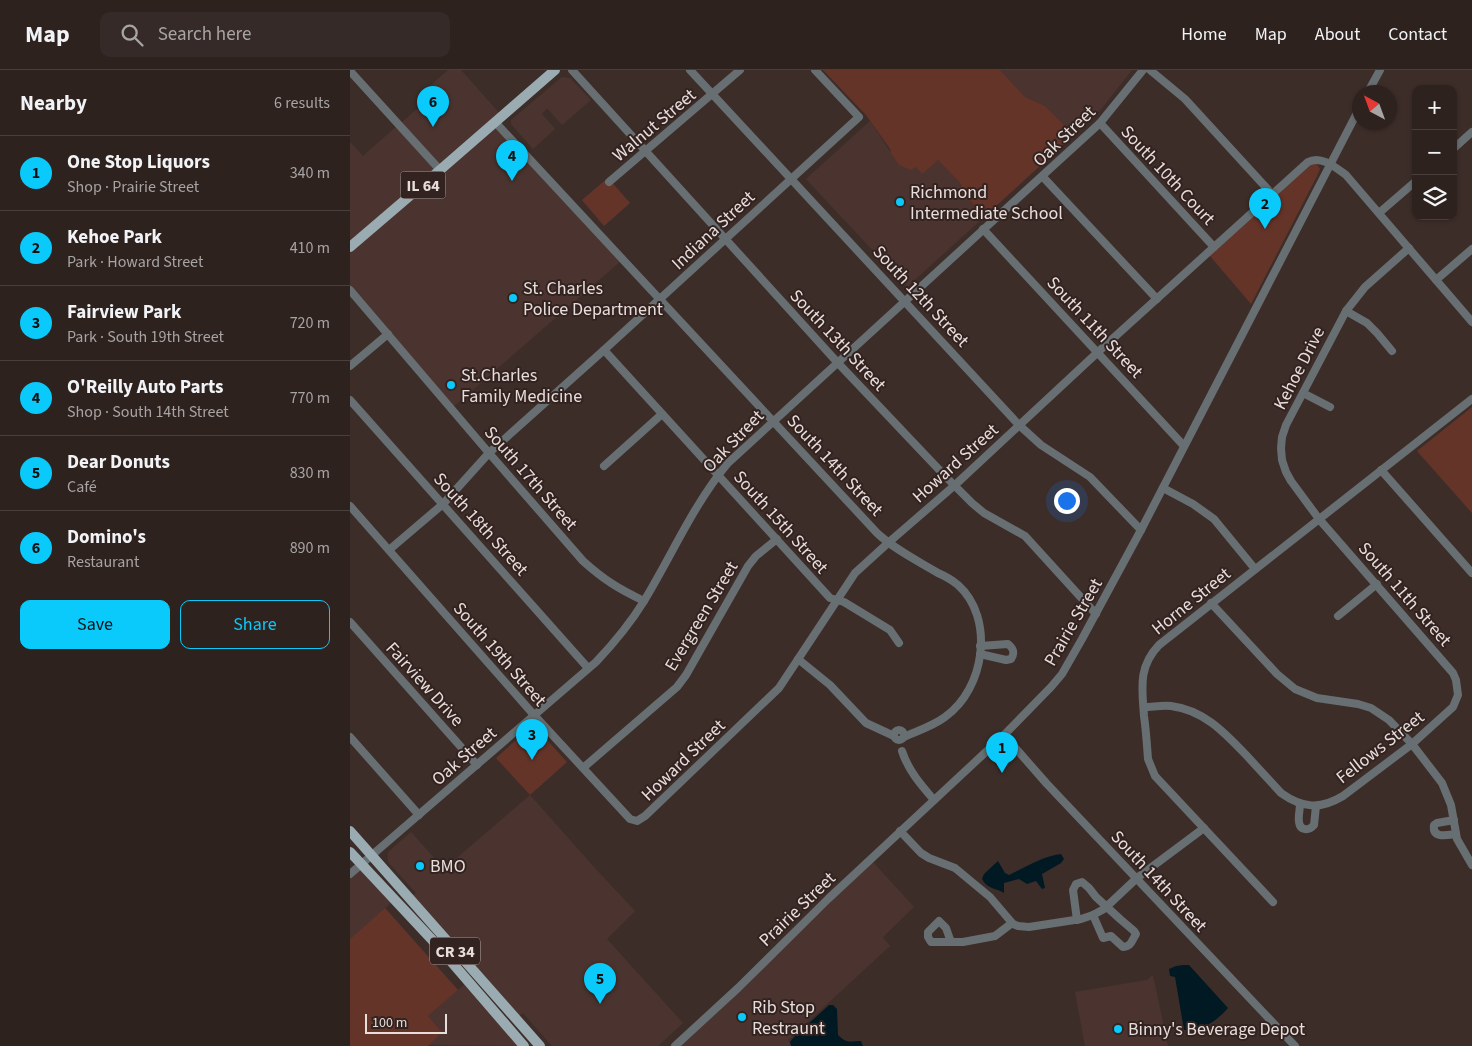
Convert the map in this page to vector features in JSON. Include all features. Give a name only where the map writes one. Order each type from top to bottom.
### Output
[{"type":"main road","name":"IL 64","points":[[350,247],[555,70]]},
{"type":"main road","name":"CR 34","points":[[350,831],[540,1046]]},
{"type":"main road","name":"CR 34","points":[[350,852],[436,944],[524,1046]]},
{"type":"street","name":"South 13th Street","points":[[572,70],[838,362],[972,504],[1024,536],[1096,614]]},
{"type":"street","name":"South 12th Street","points":[[690,70],[1019,425],[1041,445],[1090,476],[1141,530]]},
{"type":"street","name":"Walnut Street","points":[[609,182],[740,70]]},
{"type":"street","name":"Indiana Street","points":[[389,550],[443,504],[488,453],[604,350],[859,117],[815,70]]},
{"type":"street","name":"Oak Street","points":[[350,874],[612,646],[644,601],[694,512],[719,475],[736,455],[1100,123],[1143,70]]},
{"type":"street","points":[[1150,70],[1184,99],[1272,194]]},
{"type":"street","points":[[1372,85],[1380,70]]},
{"type":"street","points":[[350,71],[440,170]]},
{"type":"street","name":"South 14th Street","points":[[495,122],[888,543],[948,578],[964,591],[974,606],[981,634],[980,650],[972,684],[960,703],[946,717],[916,731],[899,736]]},
{"type":"street","name":"South 10th Court","points":[[1100,123],[1214,247]]},
{"type":"street","name":"Prairie Street","points":[[675,1046],[900,831],[1004,735],[1062,674],[1141,530],[1352,124]]},
{"type":"street","points":[[1457,145],[1472,132]]},
{"type":"street","name":"Howard Street","points":[[630,819],[637,821],[645,816],[779,688],[855,573],[955,485],[1098,352],[1308,162],[1318,160],[1330,164]]},
{"type":"street","points":[[1330,164],[1346,175],[1472,322]]},
{"type":"street","points":[[1042,177],[1157,299]]},
{"type":"street","points":[[1379,213],[1412,184]]},
{"type":"street","name":"South 11th Street","points":[[983,229],[1184,446]]},
{"type":"street","name":"Kehoe Drive","points":[[1319,519],[1286,472],[1281,448],[1286,425],[1346,311],[1365,287],[1409,248]]},
{"type":"street","points":[[1436,280],[1472,249]]},
{"type":"street","name":"South 17th Street","points":[[350,290],[488,453],[584,561],[612,585],[644,601]]},
{"type":"street","points":[[1346,311],[1367,323],[1392,351]]},
{"type":"street","points":[[350,366],[388,334]]},
{"type":"street","name":"South 15th Street","points":[[604,350],[830,598],[844,602],[890,630],[899,642]]},
{"type":"street","points":[[1303,393],[1330,407]]},
{"type":"street","name":"Horne Street","points":[[1273,902],[1155,776],[1148,759],[1142,688],[1145,668],[1153,651],[1159,645],[1472,399]]},
{"type":"street","name":"South 18th Street","points":[[350,400],[588,668]]},
{"type":"street","points":[[604,466],[662,414]]},
{"type":"street","points":[[1382,470],[1472,573]]},
{"type":"street","points":[[1163,488],[1193,504],[1214,519],[1254,569]]},
{"type":"street","name":"South 19th Street","points":[[350,506],[534,715],[630,819]]},
{"type":"street","name":"South 11th Street","points":[[1319,519],[1453,674],[1456,680],[1458,695]]},
{"type":"street","name":"Evergreen Street","points":[[584,768],[677,687],[686,675],[748,566],[756,556],[777,539]]},
{"type":"street","points":[[1338,616],[1377,584]]},
{"type":"street","points":[[1211,603],[1277,674],[1295,689],[1317,698],[1358,704],[1371,708],[1389,720],[1412,744],[1442,782],[1451,805],[1457,839],[1472,865]]},
{"type":"street","name":"Fairview Drive","points":[[350,622],[477,765]]},
{"type":"street","points":[[798,659],[830,685],[866,723],[899,736],[905,762],[934,800]]},
{"type":"street","name":"Fellows Street","points":[[1312,806],[1326,804],[1338,799],[1412,744],[1453,707],[1458,695]]},
{"type":"street","points":[[1144,707],[1170,706],[1194,712],[1204,717],[1225,733],[1281,793],[1290,800],[1312,806],[1314,824],[1310,829],[1301,828],[1299,823],[1300,804]]},
{"type":"street","name":"South 14th Street","points":[[1004,735],[1047,784],[1294,1046]]},
{"type":"street","points":[[350,737],[419,815]]},
{"type":"street","points":[[1454,820],[1438,823],[1434,825],[1433,829],[1439,836],[1456,834]]},
{"type":"street","points":[[900,831],[928,858],[955,868],[990,897],[1012,923],[1018,926],[1029,927],[1077,920],[1093,915],[1106,907],[1137,878],[1204,828]]},
{"type":"street","points":[[1077,920],[1073,890],[1076,884],[1082,882],[1106,907],[1134,930],[1136,934],[1132,942],[1127,947],[1123,947],[1112,936],[1103,938],[1093,915]]},
{"type":"street","points":[[951,942],[963,942],[995,936],[1012,923]]},
{"type":"shaded area","points":[[448,70],[461,70],[501,115],[440,168],[400,124],[436,92],[431,85]]},
{"type":"shaded area","points":[[823,70],[1000,70],[1025,97],[1045,106],[1074,135],[984,217],[960,188],[962,185],[938,160],[922,174],[916,167],[911,170],[899,165],[866,115]]},
{"type":"shaded area","points":[[1000,70],[1132,70],[1102,108],[1074,135],[1045,106],[1025,97]]},
{"type":"shaded area","points":[[562,77],[570,78],[591,100],[562,125],[547,108],[542,114],[555,129],[533,149],[511,124],[511,120]]},
{"type":"shaded area","name":"Richmond Intermediate School","points":[[870,121],[899,165],[915,166],[938,160],[962,185],[960,188],[984,217],[907,287],[806,179]]},
{"type":"shaded area","points":[[398,125],[438,170],[350,245],[350,142],[363,156]]},
{"type":"shaded area","points":[[495,126],[622,260],[453,407],[350,287],[350,250]]},
{"type":"shaded area","points":[[1313,163],[1316,163],[1320,169],[1317,176],[1251,304],[1210,256]]},
{"type":"shaded area","points":[[609,179],[630,203],[604,226],[582,200]]},
{"type":"shaded area","points":[[1472,407],[1472,513],[1417,451]]},
{"type":"shaded area","points":[[533,725],[567,762],[530,795],[496,758]]},
{"type":"shaded area","points":[[530,795],[635,911],[607,939],[683,1023],[658,1046],[552,1046],[523,1013],[518,1017],[412,896],[416,893],[388,862],[388,852],[411,832],[444,869]]},
{"type":"shaded area","points":[[872,861],[914,907],[883,937],[890,946],[788,1040],[792,1046],[680,1046]]},
{"type":"shaded area","points":[[360,868],[392,902],[350,939],[350,877]]},
{"type":"shaded area","points":[[385,908],[458,990],[428,1016],[442,1032],[428,1046],[350,1046],[350,939]]},
{"type":"shaded area","points":[[1153,975],[1168,1046],[1085,1046],[1075,992],[1147,980]]},
{"type":"shaded area","points":[[467,982],[523,1046],[427,1045],[442,1032],[428,1016]]},
{"type":"water","points":[[1061,854],[1064,859],[1061,863],[1042,874],[1045,888],[1042,889],[1036,881],[1027,884],[1019,879],[1004,883],[1004,893],[989,887],[982,879],[984,874],[998,861],[1005,873],[1009,875],[1041,859]]},
{"type":"water","points":[[1189,965],[1228,1008],[1209,1024],[1197,1029],[1184,1030],[1175,977],[1170,976],[1169,969]]},
{"type":"water","points":[[829,1005],[833,1005],[837,1009],[838,1035],[846,1041],[861,1041],[863,1046],[791,1046],[790,1042],[794,1037]]},
{"type":"place","name":"Domino's","points":[[433,127]]},
{"type":"place","name":"O'Reilly Auto Parts","points":[[512,181]]},
{"type":"place","name":"Richmond Intermediate School","points":[[900,202]]},
{"type":"place","name":"Kehoe Park","points":[[1265,229]]},
{"type":"place","name":"St. Charles Police Department","points":[[513,298]]},
{"type":"place","name":"St.Charles Family Medicine","points":[[451,385]]},
{"type":"place","name":"Fairview Park","points":[[532,760]]},
{"type":"place","name":"One Stop Liquors","points":[[1002,773]]},
{"type":"place","name":"BMO","points":[[420,866]]},
{"type":"place","name":"Dear Donuts","points":[[600,1004]]},
{"type":"place","name":"Rib Stop Restraunt","points":[[742,1017]]},
{"type":"place","name":"Binny's Beverage Depot","points":[[1118,1029]]}]
